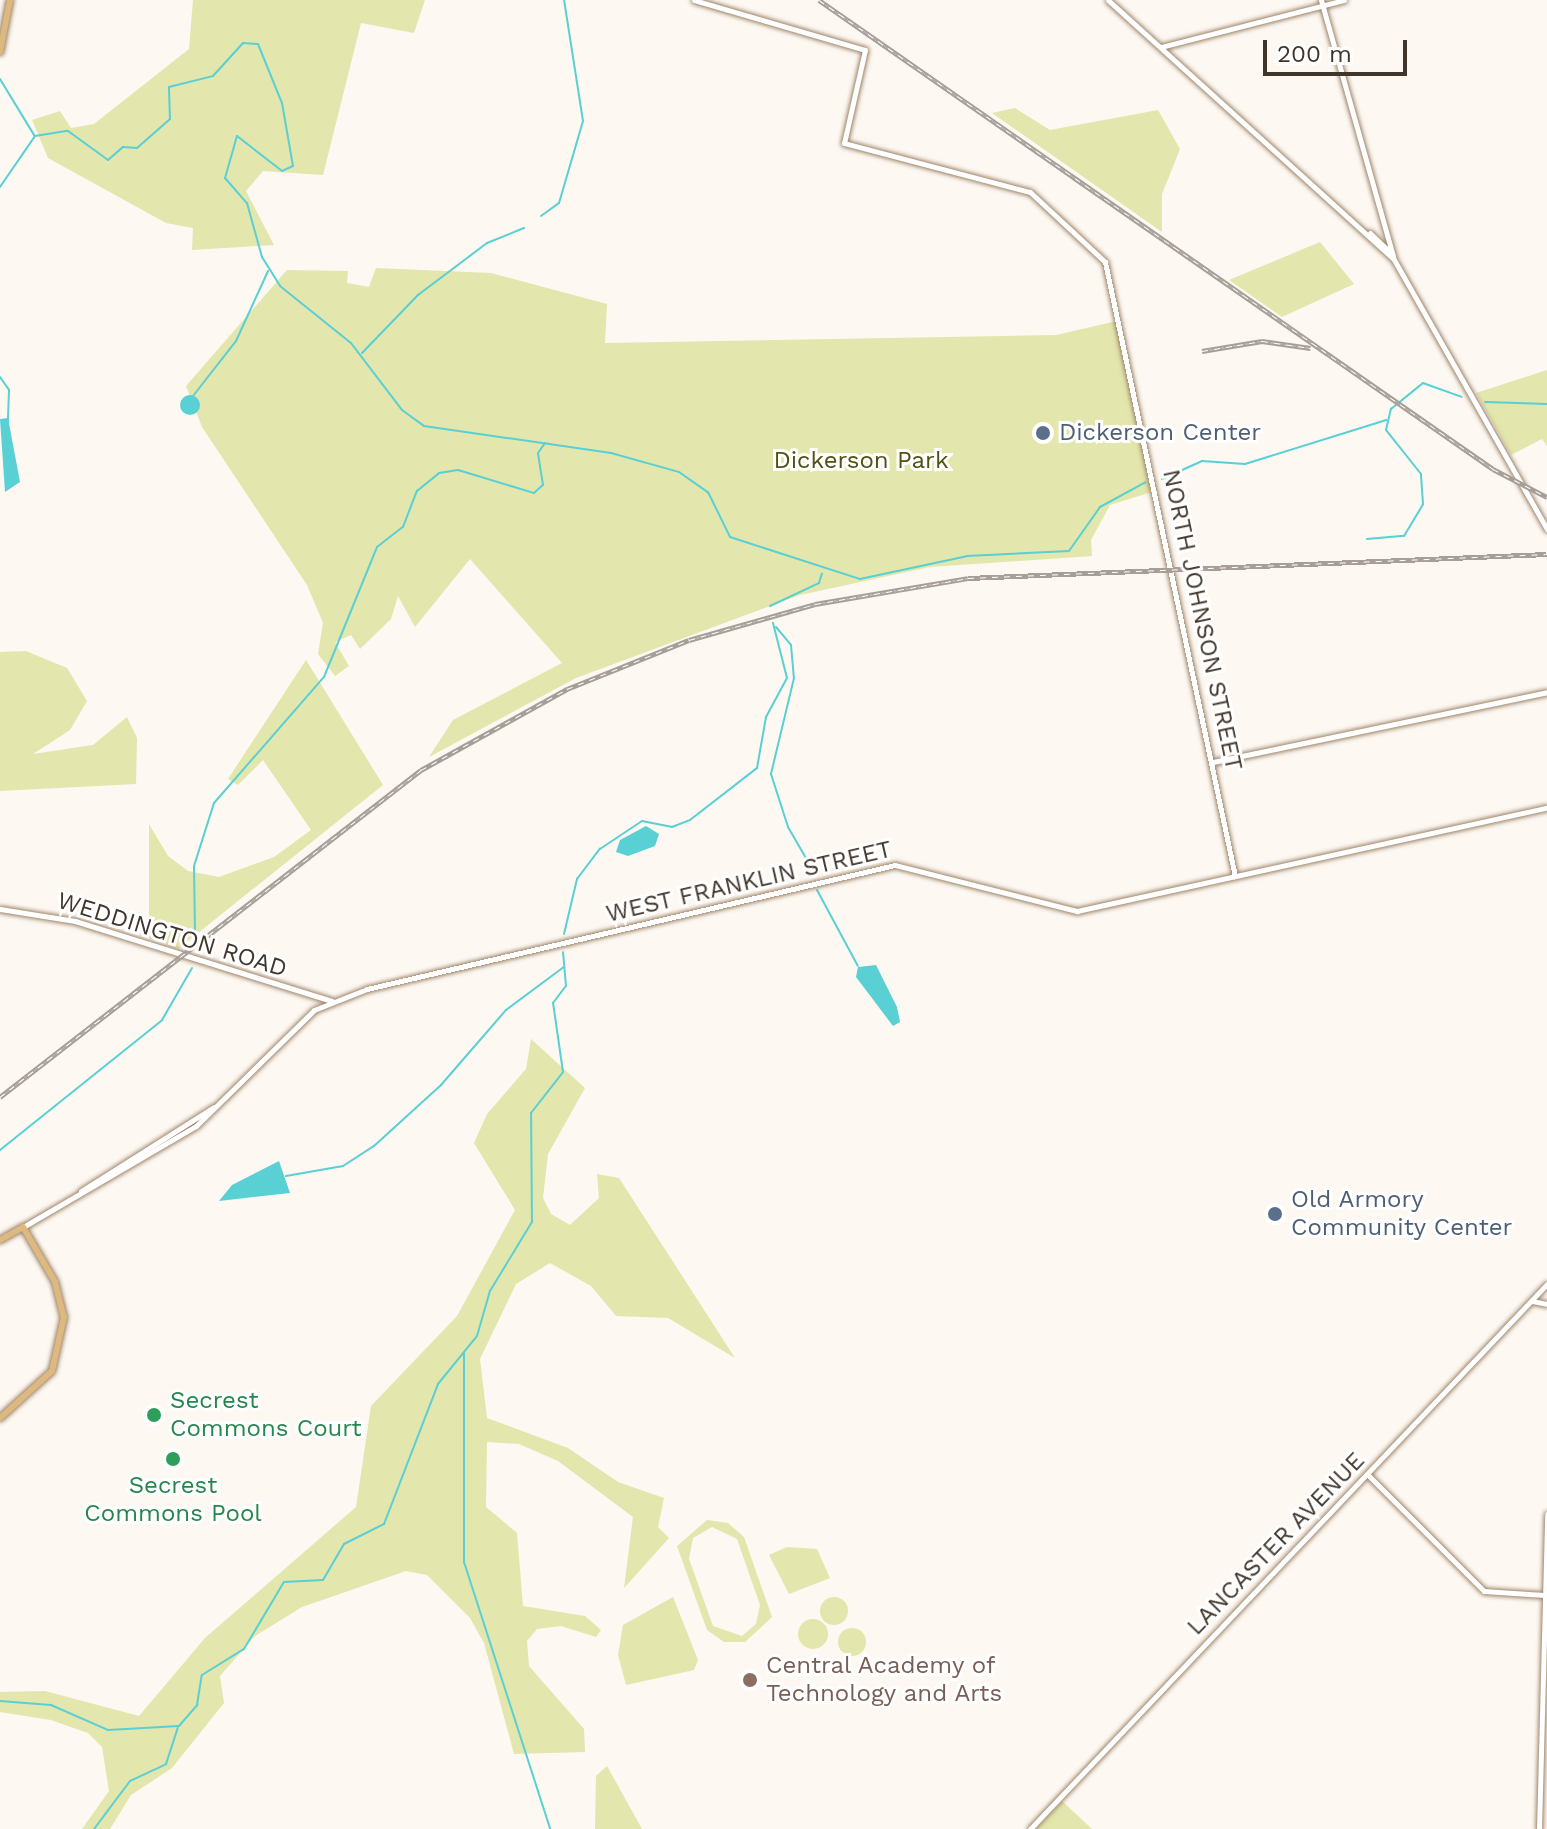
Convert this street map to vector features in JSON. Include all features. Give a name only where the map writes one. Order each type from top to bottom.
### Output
[{"type":"main road","points":[[0,52],[10,0]]},
{"type":"main road","name":"NORTH JOHNSON STREET","points":[[694,0],[865,50],[844,143],[1030,192],[1096,251],[1111,277],[1235,876]]},
{"type":"main road","points":[[1108,0],[1369,232],[1393,258]]},
{"type":"main road","points":[[1161,47],[1322,3],[1344,0]]},
{"type":"main road","points":[[1322,3],[1393,258],[1547,529]]},
{"type":"main road","points":[[1213,762],[1547,692]]},
{"type":"main road","name":"WEST FRANKLIN STREET","points":[[333,1001],[895,865],[1077,911],[1547,808]]},
{"type":"main road","name":"WEDDINGTON ROAD","points":[[0,909],[75,921],[333,1001]]},
{"type":"main road","points":[[0,1240],[122,1172],[220,1104],[300,1022],[333,1001]]},
{"type":"main road","points":[[77,1195],[220,1104]]},
{"type":"main road","points":[[122,1172],[137,1154]]},
{"type":"main road","points":[[0,1418],[47,1378],[64,1329],[58,1289],[23,1227]]},
{"type":"main road","name":"LANCASTER AVENUE","points":[[1030,1829],[1547,1284]]},
{"type":"main road","points":[[1531,1301],[1547,1304]]},
{"type":"main road","points":[[1367,1474],[1484,1591],[1545,1595]]},
{"type":"main road","points":[[1539,1829],[1547,1514]]},
{"type":"green space","points":[[193,0],[425,0],[414,33],[361,23],[323,175],[263,171],[246,191],[274,245],[192,250],[193,228],[166,223],[48,158],[32,120],[60,111],[71,128],[94,124],[189,49]]},
{"type":"green space","points":[[1015,108],[1050,130],[1158,110],[1180,149],[1162,194],[1162,232],[992,113]]},
{"type":"green space","points":[[1320,242],[1354,284],[1282,317],[1229,280]]},
{"type":"green space","name":"Dickerson Park","points":[[376,268],[491,273],[607,304],[605,343],[1056,335],[1117,321],[1152,492],[1110,505],[1091,540],[1092,556],[930,567],[800,595],[576,678],[429,757],[453,720],[562,663],[470,559],[415,627],[398,596],[391,619],[360,649],[351,635],[335,642],[349,666],[335,676],[318,654],[323,623],[307,585],[202,427],[186,386],[287,270],[348,271],[347,283],[369,287]]},
{"type":"green space","points":[[1547,370],[1547,446],[1542,439],[1511,455],[1476,393]]},
{"type":"green space","points":[[26,651],[67,668],[87,701],[70,730],[33,754],[93,745],[127,717],[137,738],[136,784],[0,791],[0,652]]},
{"type":"green space","points":[[306,660],[383,785],[178,949],[149,938],[149,824],[168,856],[188,871],[219,877],[274,857],[311,830],[263,760],[238,785],[228,779]]},
{"type":"green space","points":[[531,1039],[585,1088],[548,1154],[543,1198],[551,1214],[570,1225],[599,1198],[597,1174],[619,1178],[735,1358],[668,1318],[616,1316],[591,1286],[550,1263],[516,1284],[480,1359],[487,1418],[568,1448],[618,1482],[664,1498],[658,1527],[669,1538],[624,1588],[633,1517],[558,1461],[519,1444],[487,1442],[486,1507],[517,1533],[523,1606],[585,1616],[601,1630],[596,1637],[561,1626],[537,1629],[527,1641],[529,1666],[584,1729],[585,1752],[514,1754],[484,1643],[470,1618],[427,1575],[406,1571],[302,1607],[255,1636],[220,1676],[224,1703],[172,1768],[131,1795],[110,1829],[82,1829],[109,1791],[102,1747],[88,1733],[51,1720],[0,1712],[0,1692],[45,1691],[139,1716],[205,1638],[356,1507],[371,1406],[457,1316],[515,1210],[474,1143],[487,1114],[526,1069]]},
{"type":"green space","points":[[707,1520],[728,1523],[744,1537],[772,1617],[745,1642],[724,1642],[707,1630],[677,1546]],"holes":[[[712,1527],[737,1539],[760,1605],[756,1624],[742,1636],[713,1626],[689,1559],[693,1538]]]},
{"type":"green space","points":[[787,1547],[817,1549],[830,1578],[789,1594],[769,1555]]},
{"type":"green space","points":[[673,1597],[698,1660],[694,1670],[626,1685],[618,1655],[623,1625]]},
{"type":"green space","points":[[834,1597],[844,1601],[848,1611],[844,1621],[834,1625],[824,1621],[820,1611],[824,1601]]},
{"type":"green space","points":[[813,1619],[819,1620],[827,1628],[827,1640],[819,1648],[813,1649],[807,1648],[799,1640],[798,1634],[799,1628],[807,1620]]},
{"type":"green space","points":[[852,1628],[862,1632],[866,1642],[862,1652],[852,1656],[842,1652],[838,1642],[842,1632]]},
{"type":"green space","points":[[607,1766],[642,1829],[595,1829],[596,1776]]},
{"type":"green space","points":[[1062,1801],[1092,1829],[1036,1829]]},
{"type":"water","points":[[186,395],[194,395],[200,405],[194,415],[186,415],[180,409],[180,401]]},
{"type":"water","points":[[8,418],[20,482],[5,492],[0,419]]},
{"type":"water","points":[[646,826],[659,834],[655,846],[628,856],[616,852],[620,840]]},
{"type":"water","points":[[876,965],[897,1007],[900,1022],[893,1026],[856,977],[858,967]]},
{"type":"water","points":[[279,1161],[290,1193],[219,1201],[232,1185]]},
{"type":"waterway","points":[[541,216],[559,203],[583,121],[564,0]]},
{"type":"waterway","points":[[0,187],[35,136],[68,131],[108,160],[123,147],[137,148],[170,119],[169,87],[213,76],[243,43],[258,44],[282,103],[293,166],[282,171],[237,136],[225,178],[247,203],[262,257],[280,286],[351,343],[402,410],[424,426],[611,453],[679,472],[708,492],[730,537],[860,579],[967,556],[1069,551],[1100,507],[1146,482]]},
{"type":"waterway","points":[[0,79],[34,135]]},
{"type":"waterway","points":[[362,353],[418,295],[487,243],[524,228]]},
{"type":"waterway","points":[[193,396],[236,341],[268,271]]},
{"type":"waterway","points":[[0,377],[9,390],[8,421]]},
{"type":"waterway","points":[[1367,539],[1404,536],[1423,504],[1421,474],[1386,430],[1391,409],[1423,383],[1462,397]]},
{"type":"waterway","points":[[1485,402],[1547,404]]},
{"type":"waterway","points":[[1162,479],[1202,461],[1245,464],[1386,420]]},
{"type":"waterway","points":[[195,931],[194,866],[214,803],[324,677],[377,547],[403,527],[417,491],[439,473],[458,470],[534,493],[543,485],[538,453],[545,443]]},
{"type":"waterway","points":[[770,606],[819,583],[822,573]]},
{"type":"waterway","points":[[564,934],[577,879],[600,849],[642,821],[672,827],[690,820],[757,768],[766,717],[787,678],[773,623]]},
{"type":"waterway","points":[[776,627],[791,645],[794,678],[771,774],[788,827],[814,872]]},
{"type":"waterway","points":[[817,890],[858,966]]},
{"type":"waterway","points":[[0,1701],[51,1705],[108,1730],[179,1726],[197,1705],[202,1675],[244,1649],[284,1582],[323,1580],[344,1544],[384,1524],[438,1384],[477,1336],[490,1291],[532,1222],[531,1113],[563,1072],[553,1003],[566,986],[563,952]]},
{"type":"waterway","points":[[286,1176],[343,1166],[374,1146],[441,1085],[506,1010],[564,967]]},
{"type":"waterway","points":[[0,1150],[162,1020],[192,968]]},
{"type":"waterway","points":[[464,1353],[464,1562],[550,1829]]},
{"type":"waterway","points":[[94,1829],[130,1781],[166,1764],[178,1728]]},
{"type":"railway","points":[[819,0],[1493,469],[1547,497]]},
{"type":"railway","points":[[1202,351],[1262,341],[1310,348]]},
{"type":"railway","points":[[0,1097],[421,770],[567,689],[689,640],[815,604],[968,578],[1547,554]]},
{"type":"place","name":"Dickerson Center","points":[[1043,433]]},
{"type":"place","name":"Old Armory Community Center","points":[[1275,1214]]},
{"type":"place","name":"Secrest Commons Court","points":[[154,1415]]},
{"type":"place","name":"Secrest Commons Pool","points":[[173,1459]]},
{"type":"place","name":"Central Academy of Technology and Arts","points":[[750,1680]]}]
